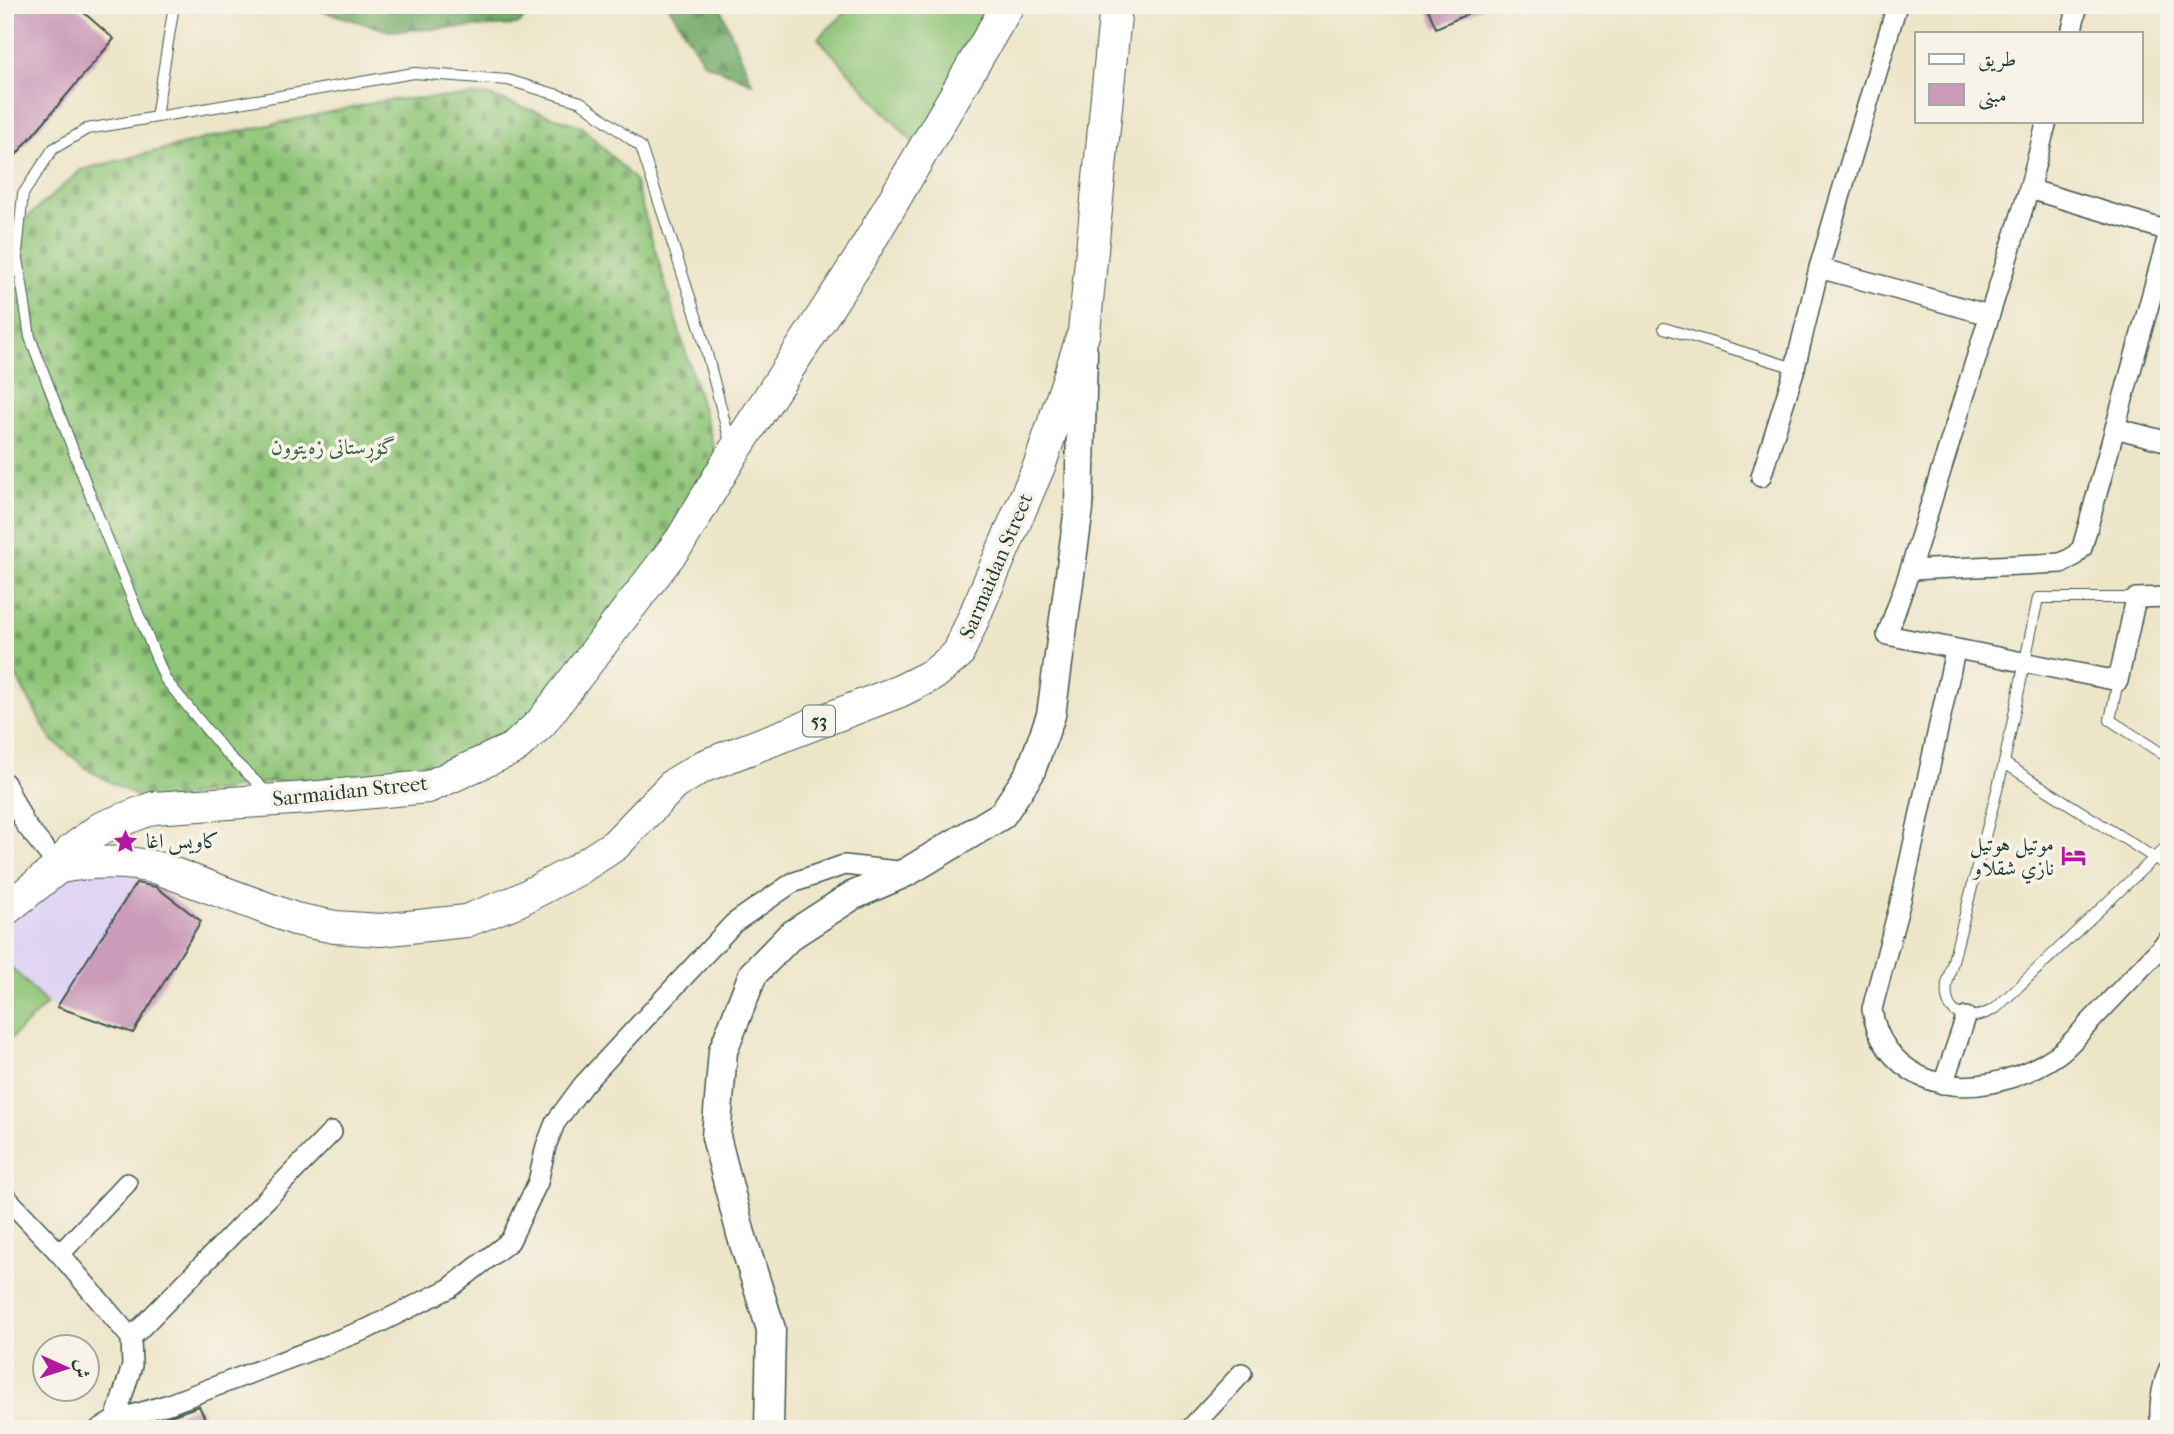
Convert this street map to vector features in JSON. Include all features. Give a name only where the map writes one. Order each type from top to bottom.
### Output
[{"type":"main road","name":"Sarmaidan Street","points":[[59,867],[72,850],[113,823],[153,808],[428,787],[514,748],[541,723],[681,540],[733,453],[857,263],[1008,5]]},
{"type":"main road","name":"Sarmaidan Street","points":[[59,867],[90,861],[121,861],[158,868],[295,919],[335,928],[380,930],[466,921],[517,901],[575,871],[615,845],[674,785],[704,766],[900,691],[934,674],[958,654],[1040,464],[1084,332],[1116,5]]},
{"type":"main road","points":[[113,823],[136,826],[141,836],[139,847],[131,856],[121,861]]},
{"type":"main road","name":"53","points":[[5,910],[59,867]]},
{"type":"street","points":[[1761,477],[1795,368],[1819,268],[1897,5]]},
{"type":"street","points":[[2071,32],[2078,5]]},
{"type":"street","points":[[2047,122],[2029,189],[1887,635],[1955,651],[2118,681],[2137,598],[2169,597]]},
{"type":"street","points":[[1909,569],[2061,563],[2082,548],[2115,428],[2162,287],[2169,232],[2029,189]]},
{"type":"street","points":[[1819,268],[1989,315]]},
{"type":"street","points":[[769,1429],[771,1329],[741,1234],[716,1137],[723,1051],[753,974],[790,936],[852,896],[907,872],[1002,815],[1030,773],[1051,715],[1079,508],[1084,332]]},
{"type":"street","points":[[2115,428],[2169,442]]},
{"type":"street","points":[[1040,464],[1055,472],[1066,483],[1079,508]]},
{"type":"street","points":[[1955,651],[1902,896],[1872,1009],[1879,1036],[1895,1058],[1918,1074],[1943,1084],[1974,1085],[2005,1080],[2030,1070],[2059,1054],[2169,939]]},
{"type":"street","points":[[5,783],[25,824],[59,867]]},
{"type":"street","points":[[107,1425],[367,1329],[450,1288],[510,1241],[538,1182],[546,1146],[555,1123],[583,1085],[734,923],[792,883],[844,865],[907,872]]},
{"type":"street","points":[[1943,1084],[1966,1017]]},
{"type":"street","points":[[131,1338],[332,1132]]},
{"type":"street","points":[[60,1254],[127,1183]]},
{"type":"street","points":[[5,1196],[60,1254],[131,1338],[132,1366],[107,1425]]},
{"type":"street","points":[[2161,1429],[2159,1408],[2169,1368]]},
{"type":"street","points":[[1190,1429],[1242,1373]]},
{"type":"lane","points":[[156,117],[174,5]]},
{"type":"lane","points":[[275,799],[226,753],[165,679],[99,518],[30,337],[16,252],[23,194],[52,149],[87,129],[414,73],[508,80],[581,102],[640,147],[701,331],[733,453]]},
{"type":"lane","points":[[1664,328],[1795,368]]},
{"type":"lane","points":[[2137,598],[2038,598],[2004,763],[1947,984],[1948,1001],[1956,1012],[1966,1017],[1978,1017],[1996,1008],[2169,844]]},
{"type":"lane","points":[[2118,681],[2110,720],[2169,758]]},
{"type":"lane","points":[[2004,763],[2169,867]]},
{"type":"shaded area","points":[[131,867],[201,921],[133,1033],[47,1004],[5,961],[5,921],[59,875]]},
{"type":"green space","points":[[302,5],[539,5],[517,25],[389,31]]},
{"type":"green space","points":[[668,5],[723,5],[722,12],[752,83],[704,63]]},
{"type":"green space","points":[[854,5],[1008,5],[915,145],[818,38]]},
{"type":"green space","name":"گۆڕستانی زەیتوون","points":[[486,95],[581,126],[634,179],[717,457],[624,608],[510,746],[435,776],[271,782],[149,803],[90,771],[50,738],[5,656],[5,270],[14,229],[81,170],[208,138],[387,100]]},
{"type":"green space","points":[[5,961],[47,1004],[5,1044]]},
{"type":"building","points":[[5,5],[75,5],[114,39],[5,168]]},
{"type":"building","points":[[1426,5],[1488,5],[1436,28]]},
{"type":"building","points":[[132,836],[133,845],[119,844],[118,841]]},
{"type":"building","points":[[136,883],[156,887],[201,921],[133,1033],[57,1007]]},
{"type":"building","points":[[199,1406],[210,1429],[139,1429],[159,1420]]},
{"type":"place","name":"كاويس اغا","points":[[126,841]]},
{"type":"place","name":"موتيل هوتيل نازي شقلاو","points":[[2074,856]]}]
